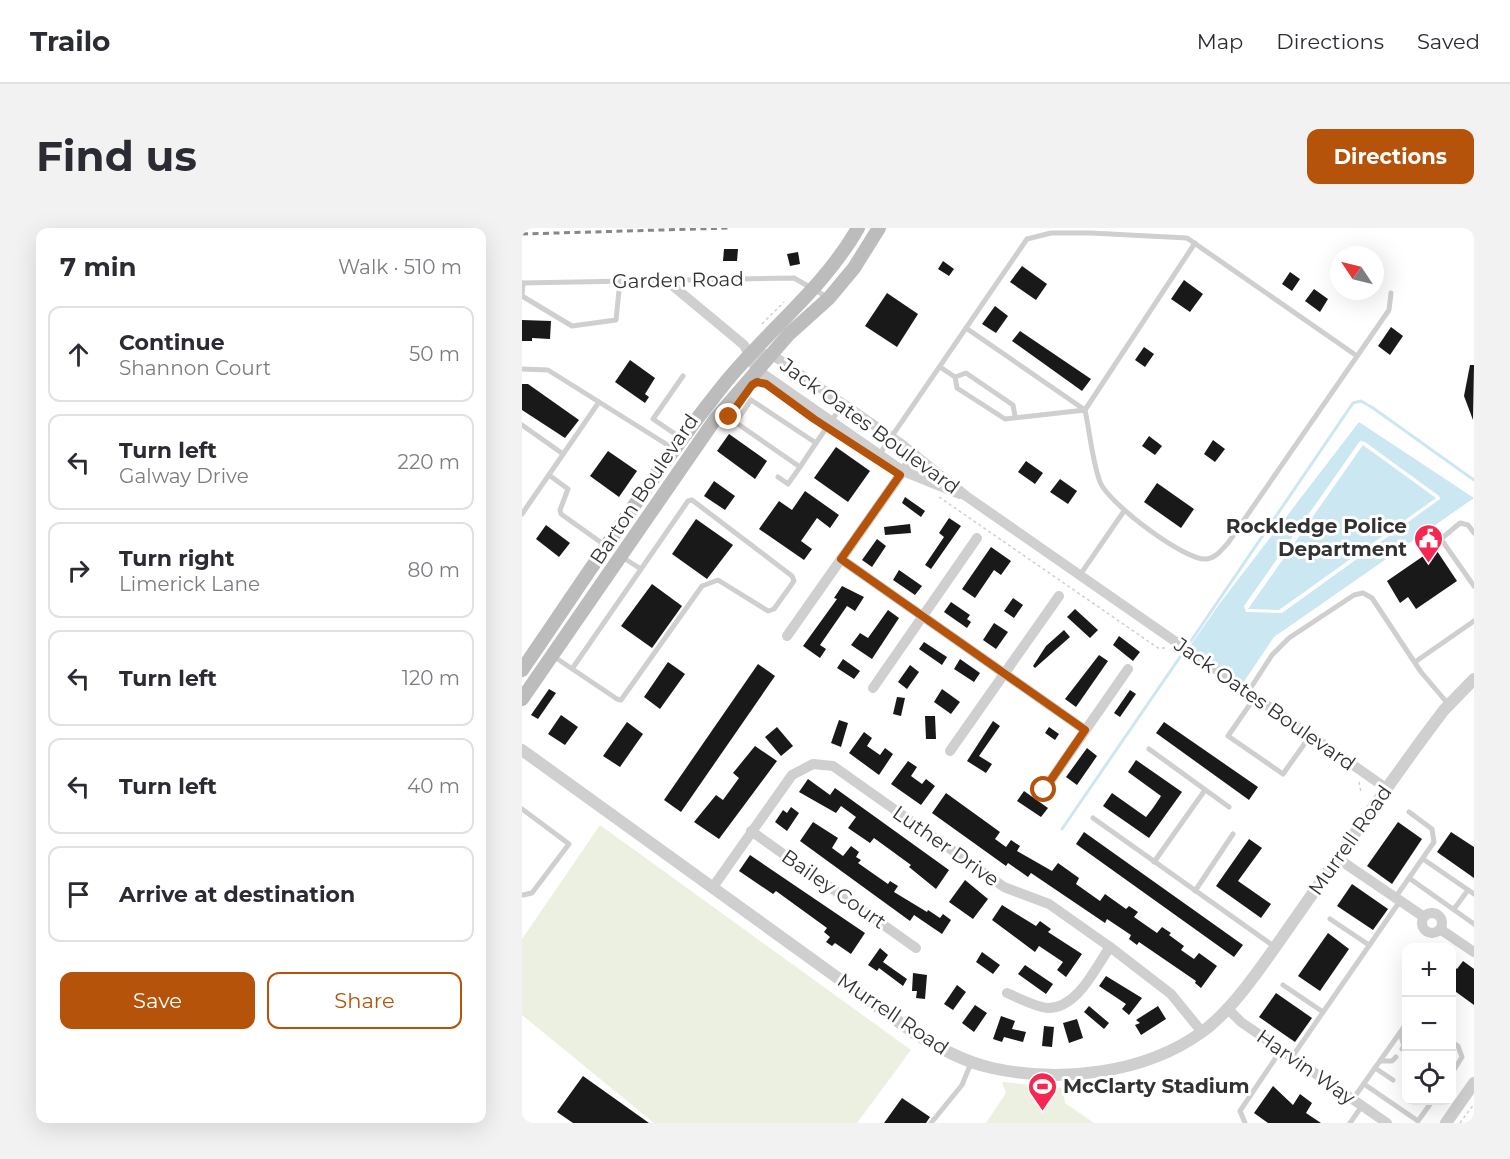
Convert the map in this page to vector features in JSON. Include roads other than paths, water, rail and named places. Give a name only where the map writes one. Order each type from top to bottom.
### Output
[{"type":"main road","name":"Barton Boulevard","points":[[522,670],[679,445],[749,355],[815,288],[858,228]]},
{"type":"main road","name":"Barton Boulevard","points":[[522,699],[721,412],[756,369],[829,298],[860,260],[879,228]]},
{"type":"main road","points":[[679,445],[688,459]]},
{"type":"main road","points":[[607,547],[622,556]]},
{"type":"street","points":[[667,281],[744,345],[749,355]]},
{"type":"street","name":"Jack Oates Boulevard","points":[[966,496],[903,471],[756,369],[749,355],[771,354],[892,437],[966,496],[1386,788]]},
{"type":"street","points":[[787,636],[915,454]]},
{"type":"street","points":[[873,688],[977,538]]},
{"type":"street","points":[[841,559],[1085,730]]},
{"type":"street","points":[[950,750],[1059,596]]},
{"type":"street","points":[[1044,790],[1128,669]]},
{"type":"street","name":"Murrell Road","points":[[522,750],[914,1033],[950,1053],[990,1068],[1026,1074],[1077,1074],[1120,1067],[1160,1056],[1202,1032],[1227,1008],[1275,947],[1386,788],[1449,705],[1474,680]]},
{"type":"street","name":"Luther Drive","points":[[713,887],[792,775],[813,764],[833,766],[1004,887],[1049,904],[1110,946],[1171,994],[1202,1032]]},
{"type":"street","name":"Bailey Court","points":[[751,831],[916,948]]},
{"type":"street","points":[[1337,858],[1424,917],[1433,913],[1440,916],[1442,922],[1440,929],[1474,952]]},
{"type":"street","points":[[1007,993],[1046,1008],[1061,1006],[1076,996],[1110,946]]},
{"type":"street","name":"Harvin Way","points":[[1227,1008],[1241,1022],[1387,1123]]},
{"type":"street","points":[[1446,1123],[1474,1083]]},
{"type":"lane","points":[[879,454],[1027,239],[1051,233],[1142,234],[1187,238],[1357,356]]},
{"type":"lane","points":[[1084,410],[1195,243]]},
{"type":"lane","name":"Garden Road","points":[[522,283],[794,278],[829,298]]},
{"type":"lane","points":[[522,283],[522,296],[572,326],[616,320],[620,281]]},
{"type":"lane","points":[[966,328],[1084,410],[1101,483],[1109,497],[1124,512],[1192,558],[1207,560],[1218,555],[1389,310],[1391,293]]},
{"type":"lane","points":[[940,367],[955,377],[957,388],[1005,419],[1015,416],[1084,410]]},
{"type":"lane","points":[[522,369],[548,370],[599,402],[679,445]]},
{"type":"lane","points":[[955,377],[966,373],[1013,405],[1015,416]]},
{"type":"lane","points":[[679,445],[653,419],[683,376]]},
{"type":"lane","points":[[736,422],[752,400],[816,443]]},
{"type":"lane","points":[[522,514],[599,402]]},
{"type":"lane","points":[[778,477],[788,484],[843,404]]},
{"type":"lane","points":[[721,412],[800,466]]},
{"type":"lane","points":[[522,425],[563,454]]},
{"type":"lane","points":[[549,475],[568,489],[560,510],[561,514],[607,547]]},
{"type":"lane","points":[[553,656],[572,669],[621,700],[702,586],[718,580],[768,610],[774,609],[794,581],[792,576],[692,500],[688,501],[572,669]]},
{"type":"lane","points":[[1080,575],[1124,512]]},
{"type":"lane","points":[[1474,533],[1468,525],[1461,523],[1442,539],[1474,586]]},
{"type":"lane","points":[[622,556],[641,569]]},
{"type":"lane","points":[[1310,736],[1283,774],[1228,736],[1272,655],[1289,638],[1354,595],[1363,593],[1372,598],[1415,662],[1449,705]]},
{"type":"lane","points":[[1415,662],[1474,621]]},
{"type":"lane","points":[[1149,749],[1228,807]]},
{"type":"lane","points":[[1154,862],[1205,790]]},
{"type":"lane","points":[[522,809],[569,844],[532,893],[523,895]]},
{"type":"lane","points":[[1292,1057],[1369,945],[1409,878],[1434,842],[1435,835],[1432,829],[1409,812]]},
{"type":"lane","points":[[1093,818],[1275,947]]},
{"type":"lane","points":[[1195,891],[1233,834]]},
{"type":"lane","points":[[1423,859],[1474,894]]},
{"type":"lane","points":[[1409,878],[1474,924]]},
{"type":"lane","points":[[1454,909],[1468,890]]},
{"type":"lane","points":[[1330,919],[1369,945]]},
{"type":"lane","points":[[1283,984],[1323,1012]]},
{"type":"lane","points":[[1350,1123],[1364,1084],[1402,1030]]},
{"type":"lane","points":[[1400,1033],[1402,1040]]},
{"type":"lane","points":[[1456,1045],[1462,1057],[1456,1067]]},
{"type":"lane","points":[[1245,1123],[1240,1111],[1281,1050]]},
{"type":"lane","points":[[1381,1061],[1392,1061],[1396,1057]]},
{"type":"lane","points":[[931,1123],[962,1085],[972,1061]]},
{"type":"lane","points":[[1375,1068],[1393,1080]]},
{"type":"lane","points":[[1364,1084],[1418,1121],[1429,1105]]},
{"type":"water","points":[[1359,422],[1474,498],[1274,637],[1243,683],[1190,646],[1220,603]],"holes":[[[1360,441],[1365,442],[1440,499],[1282,613],[1246,612],[1244,606]]]},
{"type":"water","points":[[1363,445],[1436,498],[1279,610],[1248,609]]},
{"type":"waterway","points":[[1191,641],[1353,403],[1361,401],[1373,408],[1474,480]]},
{"type":"waterway","points":[[1062,829],[1180,657]]},
{"type":"railway","points":[[522,234],[730,228]]},
{"type":"place","name":"Rockledge Police Department","points":[[1428,564]]},
{"type":"place","name":"McClarty Stadium","points":[[1042,1112]]}]
